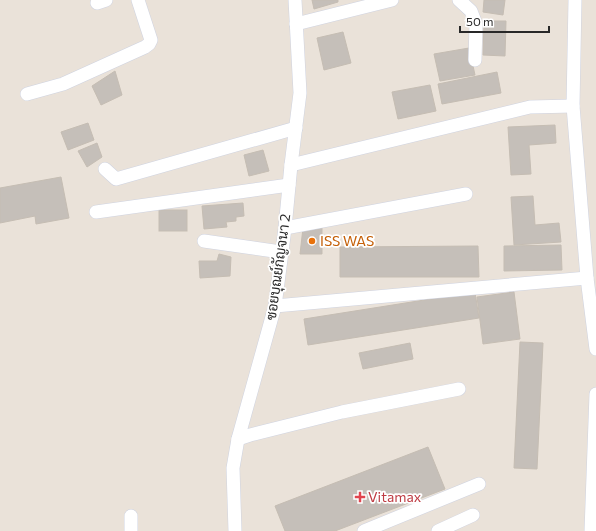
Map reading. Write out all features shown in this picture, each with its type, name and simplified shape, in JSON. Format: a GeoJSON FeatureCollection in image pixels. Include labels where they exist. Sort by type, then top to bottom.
{"type":"FeatureCollection","features":[{"type":"Feature","properties":{"kind":"street"},"geometry":{"type":"LineString","coordinates":[[27,94],[63,84],[149,44],[151,40],[138,0]]}},
{"type":"Feature","properties":{"kind":"street","name":"ซอยบุณย์กัญจนา 2"},"geometry":{"type":"LineString","coordinates":[[235,531],[233,468],[238,439],[275,306],[285,228],[300,93],[295,0]]}},
{"type":"Feature","properties":{"kind":"street"},"geometry":{"type":"LineString","coordinates":[[296,24],[392,0]]}},
{"type":"Feature","properties":{"kind":"street"},"geometry":{"type":"LineString","coordinates":[[460,0],[472,11],[476,24],[475,60]]}},
{"type":"Feature","properties":{"kind":"street"},"geometry":{"type":"LineString","coordinates":[[575,0],[573,106],[587,278],[596,349]]}},
{"type":"Feature","properties":{"kind":"street"},"geometry":{"type":"LineString","coordinates":[[291,165],[530,107],[573,106]]}},
{"type":"Feature","properties":{"kind":"street"},"geometry":{"type":"LineString","coordinates":[[105,169],[116,179],[296,128]]}},
{"type":"Feature","properties":{"kind":"street"},"geometry":{"type":"LineString","coordinates":[[96,212],[289,185]]}},
{"type":"Feature","properties":{"kind":"street"},"geometry":{"type":"LineString","coordinates":[[285,228],[466,194]]}},
{"type":"Feature","properties":{"kind":"street"},"geometry":{"type":"LineString","coordinates":[[204,241],[281,252]]}},
{"type":"Feature","properties":{"kind":"street"},"geometry":{"type":"LineString","coordinates":[[275,306],[587,278]]}},
{"type":"Feature","properties":{"kind":"street"},"geometry":{"type":"LineString","coordinates":[[238,439],[250,434],[342,412],[459,389]]}},
{"type":"Feature","properties":{"kind":"street"},"geometry":{"type":"LineString","coordinates":[[591,531],[596,394]]}},
{"type":"Feature","properties":{"kind":"street"},"geometry":{"type":"LineString","coordinates":[[364,531],[479,484]]}},
{"type":"Feature","properties":{"kind":"street"},"geometry":{"type":"LineString","coordinates":[[438,531],[473,515]]}},
{"type":"Feature","properties":{"kind":"street"},"geometry":{"type":"LineString","coordinates":[[131,516],[131,531]]}},
{"type":"Feature","properties":{"kind":"building"},"geometry":{"type":"Polygon","coordinates":[[[312,0],[338,0],[338,2],[314,9],[312,0]]]}},
{"type":"Feature","properties":{"kind":"building"},"geometry":{"type":"Polygon","coordinates":[[[484,0],[505,0],[503,15],[483,12],[484,0]]]}},
{"type":"Feature","properties":{"kind":"building"},"geometry":{"type":"Polygon","coordinates":[[[484,21],[506,21],[505,56],[483,55],[484,21]]]}},
{"type":"Feature","properties":{"kind":"building"},"geometry":{"type":"Polygon","coordinates":[[[343,32],[351,63],[324,70],[317,38],[343,32]]]}},
{"type":"Feature","properties":{"kind":"building"},"geometry":{"type":"Polygon","coordinates":[[[469,48],[475,75],[440,81],[434,54],[469,48]]]}},
{"type":"Feature","properties":{"kind":"building"},"geometry":{"type":"Polygon","coordinates":[[[115,71],[122,95],[101,105],[92,86],[115,71]]]}},
{"type":"Feature","properties":{"kind":"building"},"geometry":{"type":"Polygon","coordinates":[[[497,72],[501,93],[442,104],[438,84],[497,72]]]}},
{"type":"Feature","properties":{"kind":"building"},"geometry":{"type":"Polygon","coordinates":[[[430,85],[436,111],[398,119],[392,92],[430,85]]]}},
{"type":"Feature","properties":{"kind":"building"},"geometry":{"type":"Polygon","coordinates":[[[88,123],[94,140],[68,150],[61,132],[88,123]]]}},
{"type":"Feature","properties":{"kind":"building"},"geometry":{"type":"Polygon","coordinates":[[[555,125],[556,143],[529,145],[531,174],[511,175],[508,127],[555,125]]]}},
{"type":"Feature","properties":{"kind":"building"},"geometry":{"type":"Polygon","coordinates":[[[97,143],[102,157],[87,167],[78,151],[97,143]]]}},
{"type":"Feature","properties":{"kind":"building"},"geometry":{"type":"Polygon","coordinates":[[[263,150],[269,171],[249,176],[244,155],[263,150]]]}},
{"type":"Feature","properties":{"kind":"building"},"geometry":{"type":"Polygon","coordinates":[[[61,177],[69,218],[36,224],[35,216],[0,223],[0,188],[61,177]]]}},
{"type":"Feature","properties":{"kind":"building"},"geometry":{"type":"Polygon","coordinates":[[[533,196],[535,225],[559,223],[561,242],[514,245],[511,197],[533,196]]]}},
{"type":"Feature","properties":{"kind":"building"},"geometry":{"type":"Polygon","coordinates":[[[243,203],[244,216],[236,217],[236,221],[226,222],[227,227],[204,229],[202,206],[243,203]]]}},
{"type":"Feature","properties":{"kind":"building"},"geometry":{"type":"Polygon","coordinates":[[[159,210],[187,210],[187,231],[159,231],[159,210]]]}},
{"type":"Feature","properties":{"kind":"building","name":"ISS WAS"},"geometry":{"type":"Polygon","coordinates":[[[303,228],[322,228],[322,254],[300,254],[303,228]]]}},
{"type":"Feature","properties":{"kind":"building"},"geometry":{"type":"Polygon","coordinates":[[[561,245],[562,270],[504,271],[504,246],[561,245]]]}},
{"type":"Feature","properties":{"kind":"building"},"geometry":{"type":"Polygon","coordinates":[[[478,246],[479,277],[340,277],[340,247],[478,246]]]}},
{"type":"Feature","properties":{"kind":"building"},"geometry":{"type":"Polygon","coordinates":[[[219,254],[231,257],[230,276],[200,278],[199,261],[217,261],[219,254]]]}},
{"type":"Feature","properties":{"kind":"building"},"geometry":{"type":"Polygon","coordinates":[[[475,292],[479,318],[308,345],[304,319],[475,292]]]}},
{"type":"Feature","properties":{"kind":"building"},"geometry":{"type":"Polygon","coordinates":[[[514,292],[520,339],[483,344],[477,297],[514,292]]]}},
{"type":"Feature","properties":{"kind":"building"},"geometry":{"type":"Polygon","coordinates":[[[520,342],[543,343],[537,469],[514,468],[520,342]]]}},
{"type":"Feature","properties":{"kind":"building"},"geometry":{"type":"Polygon","coordinates":[[[410,343],[413,359],[363,369],[359,353],[410,343]]]}},
{"type":"Feature","properties":{"kind":"building","name":"Vitamax"},"geometry":{"type":"Polygon","coordinates":[[[428,447],[445,489],[335,531],[285,531],[275,506],[428,447]]]}},
{"type":"Feature","properties":{"kind":"place","name":"ISS WAS"},"geometry":{"type":"Point","coordinates":[312,241]}},
{"type":"Feature","properties":{"kind":"place","name":"Vitamax"},"geometry":{"type":"Point","coordinates":[360,497]}}]}
